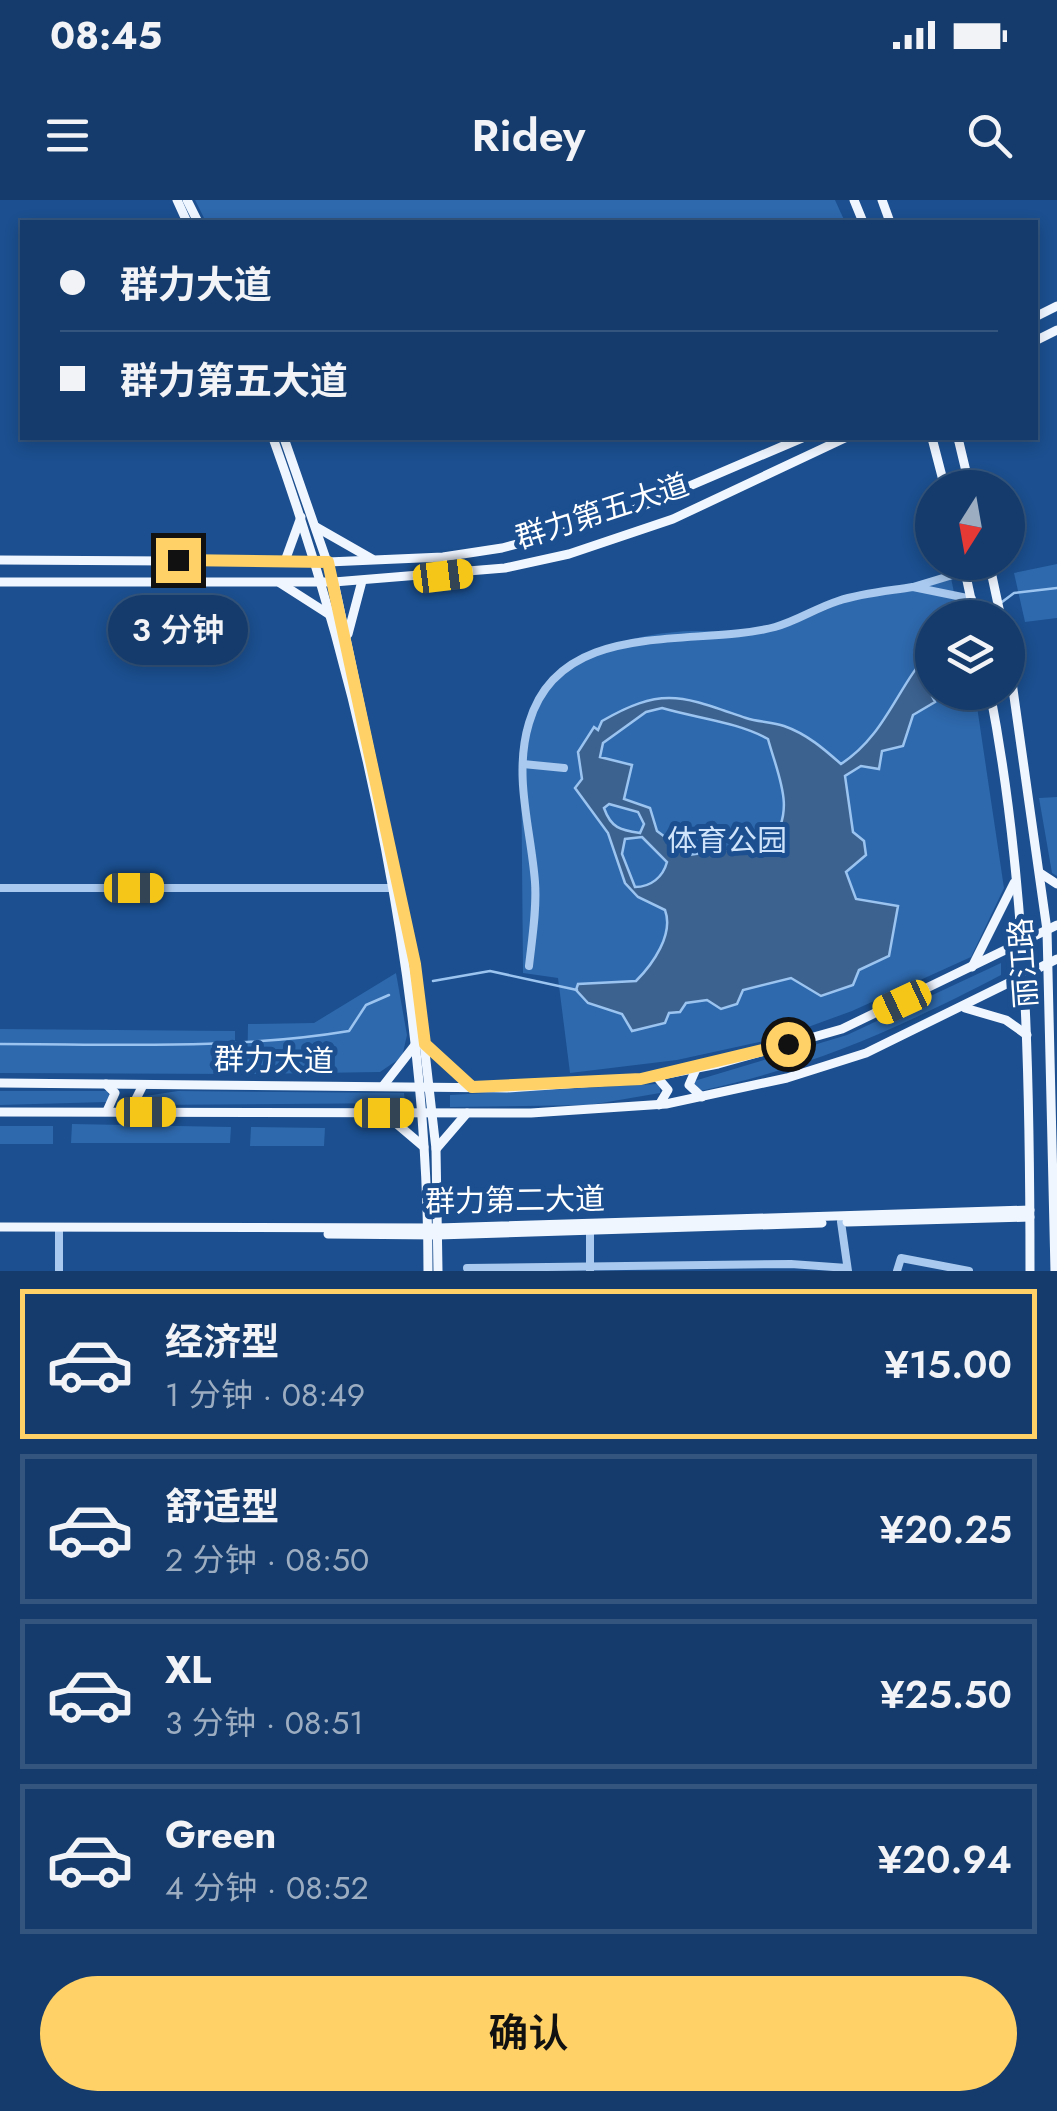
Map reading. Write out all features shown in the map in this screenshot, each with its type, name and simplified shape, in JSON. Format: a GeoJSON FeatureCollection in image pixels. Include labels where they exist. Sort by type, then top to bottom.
{"type":"FeatureCollection","features":[{"type":"Feature","properties":{"kind":"main road"},"geometry":{"type":"LineString","coordinates":[[274,440],[322,581],[395,888]]}},
{"type":"Feature","properties":{"kind":"main road"},"geometry":{"type":"LineString","coordinates":[[285,440],[328,562],[347,636],[411,965],[425,1087],[424,1148],[438,1271]]}},
{"type":"Feature","properties":{"kind":"main road","name":"群力第五大道"},"geometry":{"type":"LineString","coordinates":[[0,560],[328,562],[443,557],[570,532],[652,505],[798,440]]}},
{"type":"Feature","properties":{"kind":"main road","name":"群力第五大道"},"geometry":{"type":"LineString","coordinates":[[0,582],[334,582],[505,568],[568,554],[673,519],[841,440]]}},
{"type":"Feature","properties":{"kind":"main road"},"geometry":{"type":"LineString","coordinates":[[933,440],[940,470]]}},
{"type":"Feature","properties":{"kind":"main road"},"geometry":{"type":"LineString","coordinates":[[958,440],[966,470]]}},
{"type":"Feature","properties":{"kind":"main road"},"geometry":{"type":"LineString","coordinates":[[285,561],[301,517]]}},
{"type":"Feature","properties":{"kind":"main road"},"geometry":{"type":"LineString","coordinates":[[314,526],[374,560]]}},
{"type":"Feature","properties":{"kind":"main road"},"geometry":{"type":"LineString","coordinates":[[967,580],[972,599]]}},
{"type":"Feature","properties":{"kind":"main road"},"geometry":{"type":"LineString","coordinates":[[347,636],[362,581]]}},
{"type":"Feature","properties":{"kind":"main road"},"geometry":{"type":"LineString","coordinates":[[278,582],[331,615]]}},
{"type":"Feature","properties":{"kind":"main road","name":"丽江路"},"geometry":{"type":"LineString","coordinates":[[992,710],[1025,975],[1030,1271]]}},
{"type":"Feature","properties":{"kind":"main road","name":"丽江路"},"geometry":{"type":"LineString","coordinates":[[1016,710],[1052,928],[1055,1271]]}},
{"type":"Feature","properties":{"kind":"main road"},"geometry":{"type":"LineString","coordinates":[[1040,873],[1057,884]]}},
{"type":"Feature","properties":{"kind":"main road"},"geometry":{"type":"LineString","coordinates":[[972,968],[1015,880]]}},
{"type":"Feature","properties":{"kind":"main road","name":"群力大道"},"geometry":{"type":"LineString","coordinates":[[0,1083],[472,1087],[557,1086],[656,1076],[696,1069],[842,1029],[1052,928]]}},
{"type":"Feature","properties":{"kind":"main road","name":"群力大道"},"geometry":{"type":"LineString","coordinates":[[0,1112],[586,1112],[658,1106],[830,1066],[962,1008],[1053,960]]}},
{"type":"Feature","properties":{"kind":"main road"},"geometry":{"type":"LineString","coordinates":[[962,1008],[1006,1020],[1028,1037]]}},
{"type":"Feature","properties":{"kind":"main road"},"geometry":{"type":"LineString","coordinates":[[1052,1045],[1057,1030]]}},
{"type":"Feature","properties":{"kind":"main road"},"geometry":{"type":"LineString","coordinates":[[382,1086],[420,1044]]}},
{"type":"Feature","properties":{"kind":"main road"},"geometry":{"type":"LineString","coordinates":[[420,1044],[472,1087]]}},
{"type":"Feature","properties":{"kind":"main road"},"geometry":{"type":"LineString","coordinates":[[696,1069],[690,1090],[706,1097]]}},
{"type":"Feature","properties":{"kind":"main road"},"geometry":{"type":"LineString","coordinates":[[656,1076],[667,1087],[658,1106]]}},
{"type":"Feature","properties":{"kind":"main road"},"geometry":{"type":"LineString","coordinates":[[104,1084],[115,1093],[112,1107],[105,1112]]}},
{"type":"Feature","properties":{"kind":"main road"},"geometry":{"type":"LineString","coordinates":[[145,1084],[137,1090],[134,1101],[146,1112]]}},
{"type":"Feature","properties":{"kind":"main road"},"geometry":{"type":"LineString","coordinates":[[384,1113],[424,1148]]}},
{"type":"Feature","properties":{"kind":"main road"},"geometry":{"type":"LineString","coordinates":[[427,1113],[436,1149],[428,1271]]}},
{"type":"Feature","properties":{"kind":"main road"},"geometry":{"type":"LineString","coordinates":[[436,1149],[467,1113]]}},
{"type":"Feature","properties":{"kind":"main road"},"geometry":{"type":"LineString","coordinates":[[1030,1128],[1055,1128]]}},
{"type":"Feature","properties":{"kind":"main road","name":"群力第二大道"},"geometry":{"type":"LineString","coordinates":[[0,1229],[590,1230],[1030,1214]]}},
{"type":"Feature","properties":{"kind":"main road","name":"群力第二大道"},"geometry":{"type":"LineString","coordinates":[[0,1229],[433,1232],[1030,1214]]}},
{"type":"Feature","properties":{"kind":"street"},"geometry":{"type":"LineString","coordinates":[[530,966],[535,884],[523,764],[529,720],[560,674],[586,657],[622,644],[774,627],[837,602],[931,580]]}},
{"type":"Feature","properties":{"kind":"street"},"geometry":{"type":"LineString","coordinates":[[913,587],[972,599]]}},
{"type":"Feature","properties":{"kind":"street"},"geometry":{"type":"LineString","coordinates":[[523,764],[564,768]]}},
{"type":"Feature","properties":{"kind":"street"},"geometry":{"type":"LineString","coordinates":[[0,888],[395,888]]}},
{"type":"Feature","properties":{"kind":"street"},"geometry":{"type":"LineString","coordinates":[[467,1268],[848,1269],[840,1222]]}},
{"type":"Feature","properties":{"kind":"street"},"geometry":{"type":"LineString","coordinates":[[59,1230],[59,1271]]}},
{"type":"Feature","properties":{"kind":"street"},"geometry":{"type":"LineString","coordinates":[[590,1230],[590,1269]]}},
{"type":"Feature","properties":{"kind":"street"},"geometry":{"type":"LineString","coordinates":[[898,1271],[902,1258],[969,1271]]}},
{"type":"Feature","properties":{"kind":"green space"},"geometry":{"type":"Polygon","coordinates":[[[195,200],[835,200],[844,220],[205,220],[195,200]]]}},
{"type":"Feature","properties":{"kind":"green space"},"geometry":{"type":"Polygon","coordinates":[[[1057,564],[1057,618],[1025,622],[1025,600],[1020,600],[1016,580],[1025,580],[1025,571],[1057,564]]]}},
{"type":"Feature","properties":{"kind":"green space","name":"体育公园"},"geometry":{"type":"Polygon","coordinates":[[[925,580],[951,580],[956,600],[915,600],[915,710],[978,710],[1004,888],[971,957],[852,1011],[778,1038],[677,1060],[570,1073],[558,978],[523,973],[521,752],[528,722],[541,697],[580,660],[632,639],[691,631],[763,632],[846,602],[925,580]]]}},
{"type":"Feature","properties":{"kind":"green space"},"geometry":{"type":"Polygon","coordinates":[[[1057,797],[1057,876],[1052,873],[1039,798],[1057,797]]]}},
{"type":"Feature","properties":{"kind":"green space"},"geometry":{"type":"Polygon","coordinates":[[[1001,963],[1001,975],[855,1044],[742,1081],[700,1091],[694,1087],[694,1081],[847,1035],[1001,963]]]}},
{"type":"Feature","properties":{"kind":"green space"},"geometry":{"type":"Polygon","coordinates":[[[396,973],[407,1035],[402,1057],[380,1072],[247,1074],[248,1024],[314,1023],[396,973]]]}},
{"type":"Feature","properties":{"kind":"green space"},"geometry":{"type":"Polygon","coordinates":[[[0,1029],[235,1031],[235,1074],[0,1073],[0,1029]]]}},
{"type":"Feature","properties":{"kind":"green space"},"geometry":{"type":"Polygon","coordinates":[[[660,1085],[660,1093],[590,1105],[450,1107],[450,1095],[660,1085]]]}},
{"type":"Feature","properties":{"kind":"green space"},"geometry":{"type":"Polygon","coordinates":[[[0,1091],[107,1091],[110,1097],[107,1102],[0,1105],[0,1091]]]}},
{"type":"Feature","properties":{"kind":"green space"},"geometry":{"type":"Polygon","coordinates":[[[178,1091],[404,1093],[405,1103],[142,1105],[139,1097],[178,1091]]]}},
{"type":"Feature","properties":{"kind":"green space"},"geometry":{"type":"Polygon","coordinates":[[[72,1124],[231,1127],[230,1143],[71,1143],[72,1124]]]}},
{"type":"Feature","properties":{"kind":"green space"},"geometry":{"type":"Polygon","coordinates":[[[0,1126],[53,1126],[53,1144],[0,1144],[0,1126]]]}},
{"type":"Feature","properties":{"kind":"green space"},"geometry":{"type":"Polygon","coordinates":[[[251,1127],[325,1128],[324,1146],[250,1146],[251,1127]]]}},
{"type":"Feature","properties":{"kind":"shaded area"},"geometry":{"type":"Polygon","coordinates":[[[915,671],[915,710],[921,710],[913,715],[903,746],[882,751],[879,769],[861,766],[845,776],[853,832],[864,841],[866,855],[846,872],[856,899],[898,906],[889,956],[859,970],[853,985],[821,996],[791,978],[743,990],[737,1004],[721,1009],[707,1000],[686,1003],[680,1012],[669,1013],[665,1023],[632,1031],[622,1014],[588,1003],[576,990],[578,984],[636,981],[660,948],[667,929],[665,910],[638,897],[625,883],[608,833],[575,788],[582,779],[578,752],[594,727],[598,730],[602,721],[642,702],[690,700],[792,729],[841,764],[880,725],[915,671]],[[662,708],[646,712],[603,743],[600,757],[632,765],[624,799],[650,808],[657,831],[689,855],[770,843],[778,831],[783,793],[768,739],[730,724],[662,708]],[[609,804],[604,808],[617,827],[640,833],[644,824],[638,812],[609,804]],[[642,837],[625,839],[622,854],[635,887],[656,880],[667,862],[642,837]]]}},
{"type":"Feature","properties":{"kind":"waterway"},"geometry":{"type":"LineString","coordinates":[[1005,600],[1014,593],[1057,588]]}},
{"type":"Feature","properties":{"kind":"waterway"},"geometry":{"type":"LineString","coordinates":[[433,981],[490,971],[577,990]]}},
{"type":"Feature","properties":{"kind":"waterway"},"geometry":{"type":"LineString","coordinates":[[0,1044],[175,1045],[306,1037],[349,1031],[366,1005],[389,995]]}},
{"type":"Feature","properties":{"kind":"route"},"geometry":{"type":"LineString","coordinates":[[178,560],[328,562],[415,964],[425,1044],[472,1087],[557,1086],[641,1079],[718,1064],[788,1044]]}}]}
